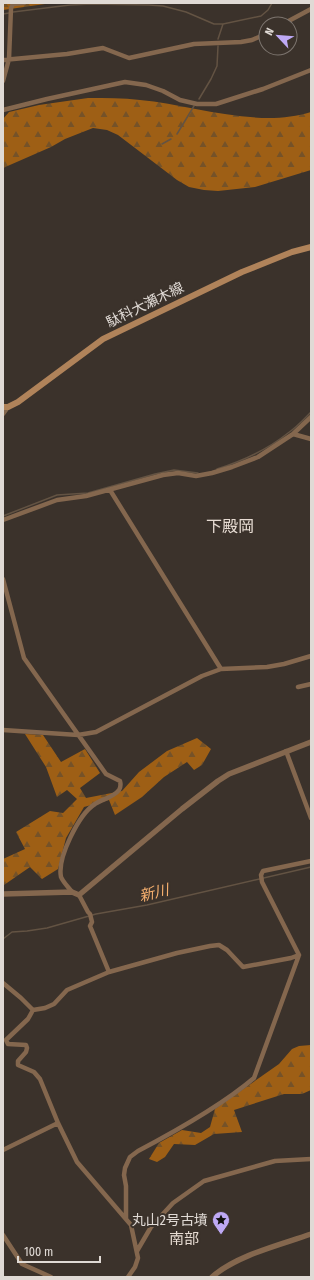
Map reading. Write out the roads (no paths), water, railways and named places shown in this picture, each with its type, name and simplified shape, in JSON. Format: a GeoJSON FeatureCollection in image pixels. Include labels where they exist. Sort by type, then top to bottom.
{"type":"FeatureCollection","features":[{"type":"Feature","properties":{"kind":"main road","name":"駄科大瀬木線"},"geometry":{"type":"LineString","coordinates":[[6,407],[18,402],[36,390],[54,375],[109,336],[242,272],[292,252],[311,247]]}},
{"type":"Feature","properties":{"kind":"street"},"geometry":{"type":"LineString","coordinates":[[3,81],[9,59],[11,9],[13,4],[24,3]]}},
{"type":"Feature","properties":{"kind":"street"},"geometry":{"type":"LineString","coordinates":[[298,16],[311,9]]}},
{"type":"Feature","properties":{"kind":"street"},"geometry":{"type":"LineString","coordinates":[[3,60],[67,54],[103,48],[130,58],[194,44],[241,42],[258,37]]}},
{"type":"Feature","properties":{"kind":"street"},"geometry":{"type":"LineString","coordinates":[[3,110],[125,82],[146,85],[164,91],[180,100],[197,104],[216,104],[263,89],[311,70]]}},
{"type":"Feature","properties":{"kind":"street"},"geometry":{"type":"LineString","coordinates":[[3,414],[6,407]]}},
{"type":"Feature","properties":{"kind":"street"},"geometry":{"type":"LineString","coordinates":[[3,520],[57,500],[86,496],[163,475],[178,473],[196,476],[212,473],[258,457],[293,434],[311,417]]}},
{"type":"Feature","properties":{"kind":"street"},"geometry":{"type":"LineString","coordinates":[[293,434],[311,440]]}},
{"type":"Feature","properties":{"kind":"street"},"geometry":{"type":"LineString","coordinates":[[110,490],[221,669]]}},
{"type":"Feature","properties":{"kind":"street"},"geometry":{"type":"LineString","coordinates":[[3,579],[24,658],[106,774],[120,781],[121,785],[119,790],[95,804],[83,816],[67,844],[62,863],[61,876],[72,892]]}},
{"type":"Feature","properties":{"kind":"street"},"geometry":{"type":"LineString","coordinates":[[3,730],[78,735],[96,732],[202,676],[221,669],[267,667],[284,664],[311,656]]}},
{"type":"Feature","properties":{"kind":"street"},"geometry":{"type":"LineString","coordinates":[[298,686],[311,684]]}},
{"type":"Feature","properties":{"kind":"street"},"geometry":{"type":"LineString","coordinates":[[79,895],[218,781],[229,774],[311,742]]}},
{"type":"Feature","properties":{"kind":"street"},"geometry":{"type":"LineString","coordinates":[[286,751],[311,818]]}},
{"type":"Feature","properties":{"kind":"street"},"geometry":{"type":"LineString","coordinates":[[126,1218],[126,1186],[124,1175],[125,1168],[130,1157],[196,1118],[243,1088],[254,1078],[299,955],[262,882],[261,875],[263,871],[311,861]]}},
{"type":"Feature","properties":{"kind":"street"},"geometry":{"type":"LineString","coordinates":[[3,894],[72,892],[79,895],[92,919],[90,926],[109,972]]}},
{"type":"Feature","properties":{"kind":"street"},"geometry":{"type":"LineString","coordinates":[[33,1010],[45,1008],[54,1004],[67,990],[109,972],[177,953],[210,946],[219,945],[228,950],[243,967],[291,958],[299,955]]}},
{"type":"Feature","properties":{"kind":"street"},"geometry":{"type":"LineString","coordinates":[[3,983],[33,1010]]}},
{"type":"Feature","properties":{"kind":"street"},"geometry":{"type":"LineString","coordinates":[[33,1010],[28,1019],[6,1040],[8,1044],[26,1045],[26,1052],[18,1061],[18,1065],[34,1072],[40,1079],[58,1123],[77,1162],[131,1225],[138,1258],[135,1267],[128,1277]]}},
{"type":"Feature","properties":{"kind":"street"},"geometry":{"type":"LineString","coordinates":[[3,1150],[58,1123]]}},
{"type":"Feature","properties":{"kind":"street"},"geometry":{"type":"LineString","coordinates":[[137,1251],[151,1227],[173,1203],[204,1181],[275,1161],[311,1159]]}},
{"type":"Feature","properties":{"kind":"street"},"geometry":{"type":"LineString","coordinates":[[212,1277],[226,1266],[240,1259],[311,1234]]}},
{"type":"Feature","properties":{"kind":"street"},"geometry":{"type":"LineString","coordinates":[[3,1235],[22,1264],[51,1277]]}},
{"type":"Feature","properties":{"kind":"waterway"},"geometry":{"type":"LineString","coordinates":[[13,12],[70,5],[149,5],[163,6],[186,12],[214,24],[223,24],[261,16],[268,10],[272,3]]}},
{"type":"Feature","properties":{"kind":"waterway"},"geometry":{"type":"LineString","coordinates":[[3,14],[9,13]]}},
{"type":"Feature","properties":{"kind":"waterway"},"geometry":{"type":"LineString","coordinates":[[218,39],[223,24]]}},
{"type":"Feature","properties":{"kind":"waterway"},"geometry":{"type":"LineString","coordinates":[[199,99],[217,66],[218,46]]}},
{"type":"Feature","properties":{"kind":"waterway"},"geometry":{"type":"LineString","coordinates":[[177,134],[194,106]]}},
{"type":"Feature","properties":{"kind":"waterway"},"geometry":{"type":"LineString","coordinates":[[162,144],[171,139]]}},
{"type":"Feature","properties":{"kind":"waterway"},"geometry":{"type":"LineString","coordinates":[[217,469],[245,459],[272,445],[294,428],[311,412]]}},
{"type":"Feature","properties":{"kind":"waterway"},"geometry":{"type":"LineString","coordinates":[[3,516],[57,495],[88,493],[174,470],[198,473]]}},
{"type":"Feature","properties":{"kind":"waterway","name":"新川"},"geometry":{"type":"LineString","coordinates":[[3,939],[12,932],[47,928],[96,914],[147,905],[311,867]]}},
{"type":"Feature","properties":{"kind":"place","name":"丸山2号古墳"},"geometry":{"type":"Point","coordinates":[221,1235]}},
{"type":"Feature","properties":{"kind":"district","name":"下殿岡"},"geometry":{"type":"Point","coordinates":[230,526]}},
{"type":"Feature","properties":{"kind":"district","name":"南部"},"geometry":{"type":"Point","coordinates":[184,1239]}}]}
